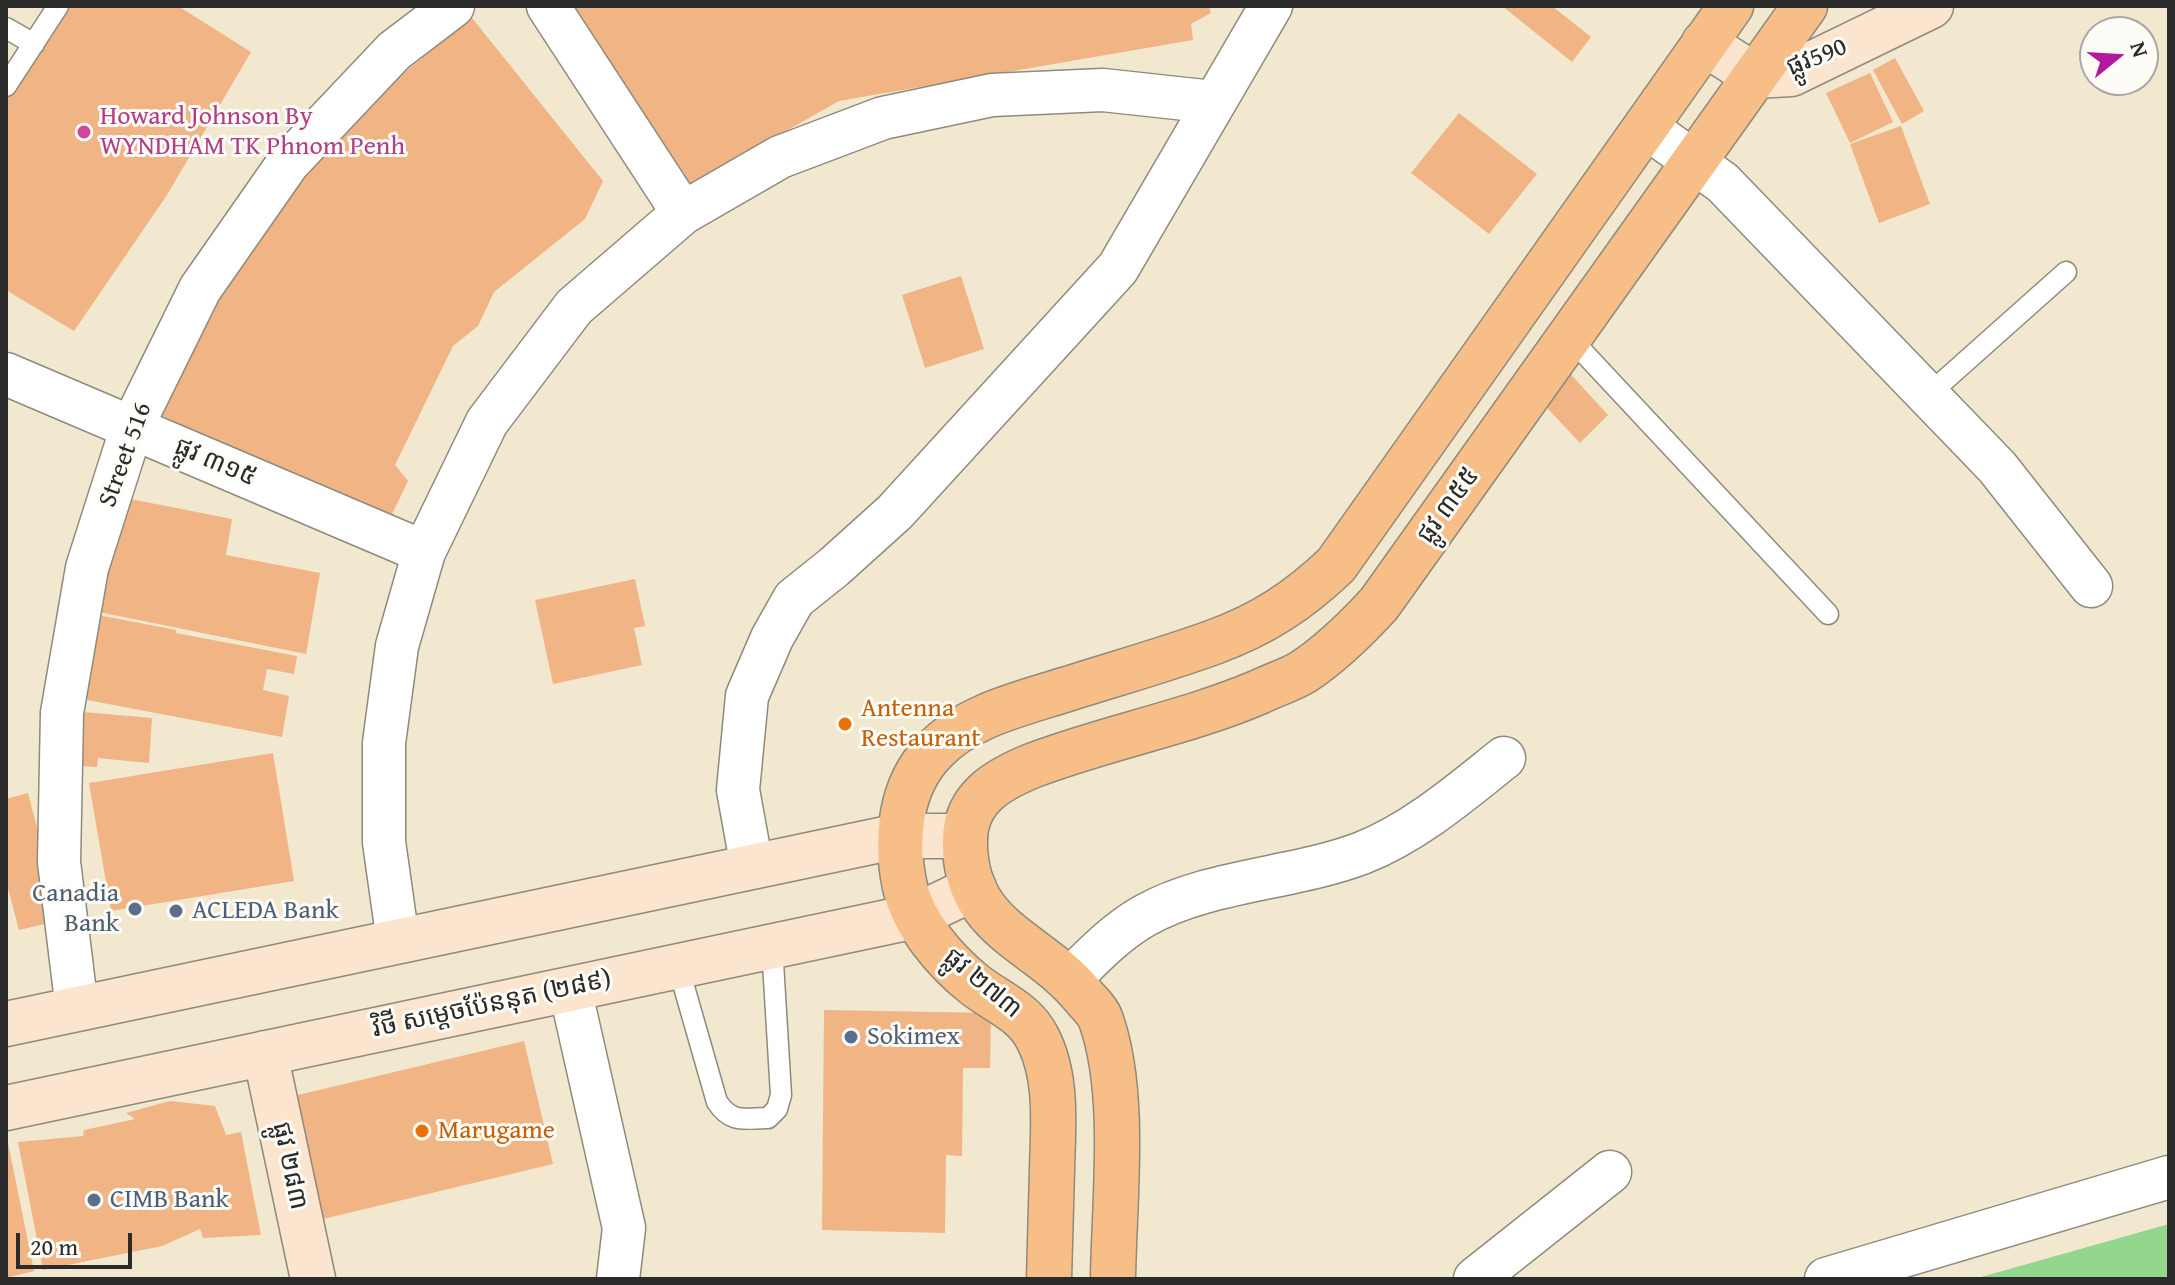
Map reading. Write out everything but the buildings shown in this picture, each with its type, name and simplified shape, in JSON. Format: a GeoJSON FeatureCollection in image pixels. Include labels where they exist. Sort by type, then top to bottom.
{"type":"FeatureCollection","features":[{"type":"Feature","properties":{"kind":"main road"},"geometry":{"type":"LineString","coordinates":[[899,836],[903,808],[917,773],[934,750],[972,723],[1018,704],[1215,641],[1274,616],[1328,572],[1731,6]]}},
{"type":"Feature","properties":{"kind":"main road","name":"ផ្លូវ ៣៥៥"},"geometry":{"type":"LineString","coordinates":[[965,836],[969,815],[977,800],[1004,778],[1036,764],[1234,702],[1302,673],[1350,636],[1379,604],[1805,6]]}},
{"type":"Feature","properties":{"kind":"main road","name":"ផ្លូវ590"},"geometry":{"type":"LineString","coordinates":[[1704,43],[1755,76],[1791,74],[1931,6]]}},
{"type":"Feature","properties":{"kind":"main road"},"geometry":{"type":"LineString","coordinates":[[6,1024],[899,836],[965,836],[967,864],[982,904],[1003,930],[1070,979],[1100,1016],[1110,1056],[1116,1118],[1113,1279]]}},
{"type":"Feature","properties":{"kind":"main road","name":"ផ្លូវ ២៧៣"},"geometry":{"type":"LineString","coordinates":[[899,836],[906,890],[916,916],[942,952],[974,984],[1024,1018],[1038,1037],[1050,1070],[1053,1123],[1049,1279]]}},
{"type":"Feature","properties":{"kind":"main road","name":"វិថី សម្តេចប៉ែននុត (២៨៩)"},"geometry":{"type":"LineString","coordinates":[[6,1108],[916,916],[974,888]]}},
{"type":"Feature","properties":{"kind":"main road","name":"ផ្លូវ ២៨៣"},"geometry":{"type":"LineString","coordinates":[[265,1053],[313,1279]]}},
{"type":"Feature","properties":{"kind":"street","name":"Street 516"},"geometry":{"type":"LineString","coordinates":[[77,1009],[59,862],[62,713],[87,568],[132,427],[200,289],[288,163],[394,51],[453,6]]}},
{"type":"Feature","properties":{"kind":"street"},"geometry":{"type":"LineString","coordinates":[[548,6],[683,213]]}},
{"type":"Feature","properties":{"kind":"street"},"geometry":{"type":"LineString","coordinates":[[752,867],[738,790],[747,696],[772,638],[794,599],[895,512],[1118,268],[1271,6]]}},
{"type":"Feature","properties":{"kind":"street"},"geometry":{"type":"LineString","coordinates":[[398,941],[384,842],[384,743],[397,646],[424,552],[487,422],[574,307],[683,213],[780,157],[883,118],[992,95],[1103,90],[1213,102]]}},
{"type":"Feature","properties":{"kind":"street"},"geometry":{"type":"LineString","coordinates":[[1646,127],[1723,183],[1997,467],[2091,586]]}},
{"type":"Feature","properties":{"kind":"street","name":"ផ្លូវ ៣១៥"},"geometry":{"type":"LineString","coordinates":[[6,374],[424,552]]}},
{"type":"Feature","properties":{"kind":"street"},"geometry":{"type":"LineString","coordinates":[[1070,979],[1119,932],[1146,915],[1187,898],[1321,866],[1361,853],[1437,811],[1504,758]]}},
{"type":"Feature","properties":{"kind":"street"},"geometry":{"type":"LineString","coordinates":[[570,989],[624,1228],[618,1279]]}},
{"type":"Feature","properties":{"kind":"street"},"geometry":{"type":"LineString","coordinates":[[1475,1279],[1610,1172]]}},
{"type":"Feature","properties":{"kind":"street"},"geometry":{"type":"LineString","coordinates":[[1826,1279],[2169,1177]]}},
{"type":"Feature","properties":{"kind":"lane"},"geometry":{"type":"LineString","coordinates":[[6,86],[58,6]]}},
{"type":"Feature","properties":{"kind":"lane"},"geometry":{"type":"LineString","coordinates":[[6,28],[34,44]]}},
{"type":"Feature","properties":{"kind":"lane"},"geometry":{"type":"LineString","coordinates":[[1928,395],[2066,272]]}},
{"type":"Feature","properties":{"kind":"lane"},"geometry":{"type":"LineString","coordinates":[[1570,338],[1828,614]]}},
{"type":"Feature","properties":{"kind":"lane"},"geometry":{"type":"LineString","coordinates":[[678,966],[717,1102],[725,1114],[735,1118],[768,1118],[777,1109],[781,1095],[772,946]]}},
{"type":"Feature","properties":{"kind":"green space"},"geometry":{"type":"Polygon","coordinates":[[[2169,1224],[2169,1279],[1974,1279],[2169,1224]]]}},
{"type":"Feature","properties":{"kind":"place","name":"Howard Johnson By WYNDHAM TK Phnom Penh"},"geometry":{"type":"Point","coordinates":[84,132]}},
{"type":"Feature","properties":{"kind":"place","name":"Antenna Restaurant"},"geometry":{"type":"Point","coordinates":[845,724]}},
{"type":"Feature","properties":{"kind":"place","name":"Canadia Bank"},"geometry":{"type":"Point","coordinates":[135,909]}},
{"type":"Feature","properties":{"kind":"place","name":"ACLEDA Bank"},"geometry":{"type":"Point","coordinates":[176,911]}},
{"type":"Feature","properties":{"kind":"place","name":"Sokimex"},"geometry":{"type":"Point","coordinates":[851,1037]}},
{"type":"Feature","properties":{"kind":"place","name":"Marugame"},"geometry":{"type":"Point","coordinates":[422,1131]}},
{"type":"Feature","properties":{"kind":"place","name":"CIMB Bank"},"geometry":{"type":"Point","coordinates":[94,1200]}}]}
